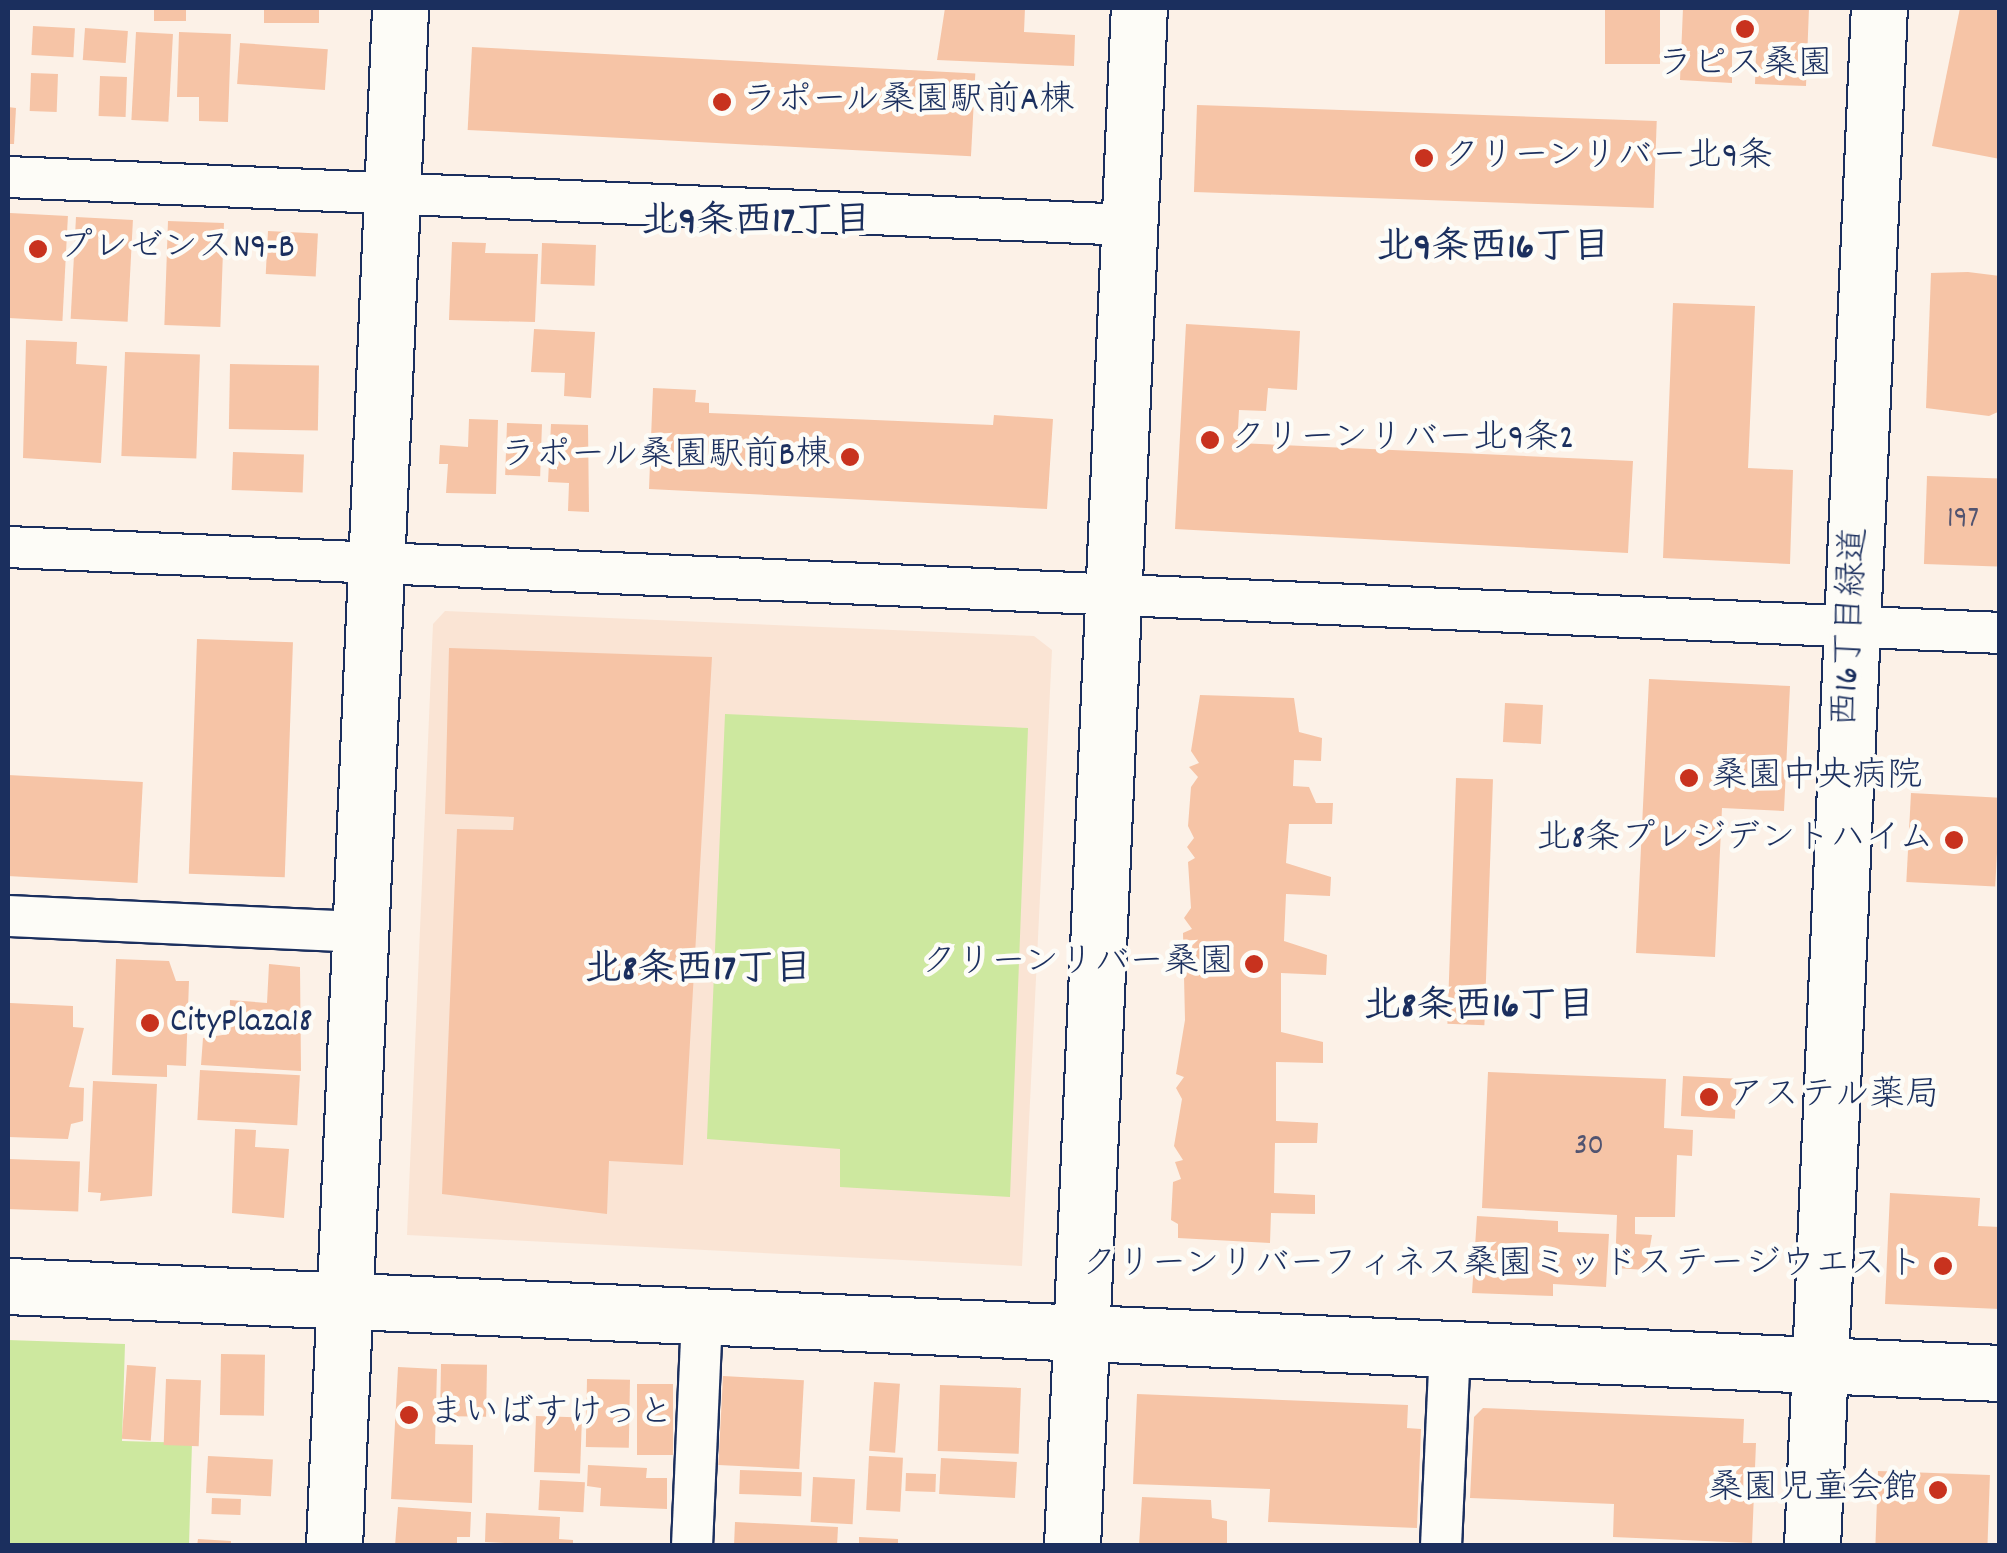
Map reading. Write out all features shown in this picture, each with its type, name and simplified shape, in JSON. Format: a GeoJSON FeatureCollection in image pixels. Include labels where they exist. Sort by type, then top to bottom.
{"type":"FeatureCollection","features":[{"type":"Feature","properties":{"kind":"street"},"geometry":{"type":"LineString","coordinates":[[334,1546],[400,8]]}},
{"type":"Feature","properties":{"kind":"street"},"geometry":{"type":"LineString","coordinates":[[1072,1546],[1139,8]]}},
{"type":"Feature","properties":{"kind":"street","name":"西16丁目緑道"},"geometry":{"type":"LineString","coordinates":[[1812,1546],[1879,8]]}},
{"type":"Feature","properties":{"kind":"street"},"geometry":{"type":"LineString","coordinates":[[8,178],[1130,226]]}},
{"type":"Feature","properties":{"kind":"street"},"geometry":{"type":"LineString","coordinates":[[8,547],[2000,633]]}},
{"type":"Feature","properties":{"kind":"street"},"geometry":{"type":"LineString","coordinates":[[8,916],[360,932]]}},
{"type":"Feature","properties":{"kind":"street"},"geometry":{"type":"LineString","coordinates":[[8,1286],[2000,1373]]}},
{"type":"Feature","properties":{"kind":"street"},"geometry":{"type":"LineString","coordinates":[[692,1546],[702,1316]]}},
{"type":"Feature","properties":{"kind":"street"},"geometry":{"type":"LineString","coordinates":[[1441,1546],[1450,1348]]}},
{"type":"Feature","properties":{"kind":"shaded area"},"geometry":{"type":"Polygon","coordinates":[[[445,611],[1034,636],[1052,650],[1022,1266],[407,1235],[433,624],[445,611]]]}},
{"type":"Feature","properties":{"kind":"green space"},"geometry":{"type":"Polygon","coordinates":[[[725,714],[1028,728],[1010,1197],[840,1187],[840,1149],[707,1139],[725,714]]]}},
{"type":"Feature","properties":{"kind":"green space"},"geometry":{"type":"Polygon","coordinates":[[[8,1340],[125,1344],[122,1441],[192,1443],[189,1545],[8,1546],[8,1340]]]}},
{"type":"Feature","properties":{"kind":"building"},"geometry":{"type":"Polygon","coordinates":[[[154,8],[186,8],[186,21],[154,21],[154,8]]]}},
{"type":"Feature","properties":{"kind":"building"},"geometry":{"type":"Polygon","coordinates":[[[264,8],[319,8],[319,23],[264,23],[264,8]]]}},
{"type":"Feature","properties":{"kind":"building"},"geometry":{"type":"Polygon","coordinates":[[[945,8],[1025,8],[1024,32],[1075,35],[1074,66],[937,60],[945,8]]]}},
{"type":"Feature","properties":{"kind":"building"},"geometry":{"type":"Polygon","coordinates":[[[1605,8],[1660,8],[1660,64],[1605,64],[1605,8]]]}},
{"type":"Feature","properties":{"kind":"building","name":"ラピス桑園"},"geometry":{"type":"Polygon","coordinates":[[[1683,8],[1809,8],[1806,86],[1755,84],[1756,54],[1732,50],[1732,83],[1680,80],[1683,8]]]}},
{"type":"Feature","properties":{"kind":"building"},"geometry":{"type":"Polygon","coordinates":[[[1960,8],[2000,8],[2000,159],[1932,146],[1960,8]]]}},
{"type":"Feature","properties":{"kind":"building"},"geometry":{"type":"Polygon","coordinates":[[[33,26],[75,28],[73,57],[31,55],[33,26]]]}},
{"type":"Feature","properties":{"kind":"building"},"geometry":{"type":"Polygon","coordinates":[[[85,28],[128,31],[126,63],[83,60],[85,28]]]}},
{"type":"Feature","properties":{"kind":"building"},"geometry":{"type":"Polygon","coordinates":[[[136,32],[173,34],[168,122],[131,120],[136,32]]]}},
{"type":"Feature","properties":{"kind":"building"},"geometry":{"type":"Polygon","coordinates":[[[179,32],[231,34],[228,122],[199,121],[199,97],[177,97],[179,32]]]}},
{"type":"Feature","properties":{"kind":"building"},"geometry":{"type":"Polygon","coordinates":[[[240,43],[328,49],[325,90],[237,84],[240,43]]]}},
{"type":"Feature","properties":{"kind":"building","name":"ラポール桑園駅前A棟"},"geometry":{"type":"Polygon","coordinates":[[[472,47],[975,73],[971,156],[468,130],[472,47]]]}},
{"type":"Feature","properties":{"kind":"building"},"geometry":{"type":"Polygon","coordinates":[[[31,73],[58,74],[57,112],[30,111],[31,73]]]}},
{"type":"Feature","properties":{"kind":"building"},"geometry":{"type":"Polygon","coordinates":[[[100,76],[127,77],[126,117],[99,116],[100,76]]]}},
{"type":"Feature","properties":{"kind":"building","name":"クリーンリバー北9条"},"geometry":{"type":"Polygon","coordinates":[[[1197,105],[1657,121],[1654,208],[1194,192],[1197,105]]]}},
{"type":"Feature","properties":{"kind":"building"},"geometry":{"type":"Polygon","coordinates":[[[8,107],[16,108],[14,144],[8,144],[8,107]]]}},
{"type":"Feature","properties":{"kind":"building","name":"プレゼンスN9-B"},"geometry":{"type":"Polygon","coordinates":[[[10,213],[68,216],[62,321],[8,318],[10,213]]]}},
{"type":"Feature","properties":{"kind":"building"},"geometry":{"type":"Polygon","coordinates":[[[76,217],[133,220],[128,322],[71,319],[76,217]]]}},
{"type":"Feature","properties":{"kind":"building"},"geometry":{"type":"Polygon","coordinates":[[[168,221],[224,223],[220,327],[164,325],[168,221]]]}},
{"type":"Feature","properties":{"kind":"building"},"geometry":{"type":"Polygon","coordinates":[[[268,231],[318,234],[316,277],[266,274],[268,231]]]}},
{"type":"Feature","properties":{"kind":"building"},"geometry":{"type":"Polygon","coordinates":[[[452,242],[486,243],[485,253],[538,254],[535,322],[449,320],[452,242]]]}},
{"type":"Feature","properties":{"kind":"building"},"geometry":{"type":"Polygon","coordinates":[[[542,243],[596,245],[595,286],[541,284],[542,243]]]}},
{"type":"Feature","properties":{"kind":"building"},"geometry":{"type":"Polygon","coordinates":[[[1931,273],[2000,276],[2000,411],[1989,416],[1926,408],[1931,273]]]}},
{"type":"Feature","properties":{"kind":"building"},"geometry":{"type":"Polygon","coordinates":[[[1673,303],[1755,306],[1748,468],[1793,470],[1790,564],[1663,558],[1673,303]]]}},
{"type":"Feature","properties":{"kind":"building","name":"クリーンリバー北9条2"},"geometry":{"type":"Polygon","coordinates":[[[1186,324],[1300,331],[1297,390],[1268,388],[1266,411],[1239,410],[1238,428],[1245,428],[1238,443],[1633,461],[1628,553],[1175,529],[1186,324]]]}},
{"type":"Feature","properties":{"kind":"building"},"geometry":{"type":"Polygon","coordinates":[[[534,329],[595,332],[591,398],[564,396],[565,373],[531,372],[534,329]]]}},
{"type":"Feature","properties":{"kind":"building"},"geometry":{"type":"Polygon","coordinates":[[[26,340],[77,342],[76,364],[107,366],[101,463],[23,458],[26,340]]]}},
{"type":"Feature","properties":{"kind":"building"},"geometry":{"type":"Polygon","coordinates":[[[125,352],[200,355],[196,459],[121,456],[125,352]]]}},
{"type":"Feature","properties":{"kind":"building"},"geometry":{"type":"Polygon","coordinates":[[[230,364],[319,366],[318,431],[229,429],[230,364]]]}},
{"type":"Feature","properties":{"kind":"building","name":"ラポール桑園駅前B棟"},"geometry":{"type":"Polygon","coordinates":[[[653,388],[696,390],[695,402],[709,403],[709,413],[993,425],[994,415],[1053,419],[1047,509],[649,489],[653,388]]]}},
{"type":"Feature","properties":{"kind":"building"},"geometry":{"type":"Polygon","coordinates":[[[469,419],[498,420],[496,494],[446,493],[448,464],[439,464],[440,445],[468,447],[469,419]]]}},
{"type":"Feature","properties":{"kind":"building"},"geometry":{"type":"Polygon","coordinates":[[[507,423],[542,424],[540,476],[505,475],[507,423]]]}},
{"type":"Feature","properties":{"kind":"building"},"geometry":{"type":"Polygon","coordinates":[[[551,424],[588,425],[589,512],[568,511],[569,483],[548,482],[551,424]]]}},
{"type":"Feature","properties":{"kind":"building"},"geometry":{"type":"Polygon","coordinates":[[[233,452],[304,454],[303,492],[232,490],[233,452]]]}},
{"type":"Feature","properties":{"kind":"building"},"geometry":{"type":"Polygon","coordinates":[[[1927,476],[2000,479],[1997,566],[1924,564],[1927,476]]]}},
{"type":"Feature","properties":{"kind":"building"},"geometry":{"type":"Polygon","coordinates":[[[197,639],[293,642],[285,877],[189,874],[197,639]]]}},
{"type":"Feature","properties":{"kind":"building"},"geometry":{"type":"Polygon","coordinates":[[[449,648],[712,657],[683,1165],[609,1161],[607,1214],[442,1194],[457,829],[513,830],[514,817],[445,814],[449,648]]]}},
{"type":"Feature","properties":{"kind":"building"},"geometry":{"type":"Polygon","coordinates":[[[1649,679],[1790,686],[1784,811],[1722,808],[1715,957],[1636,953],[1649,679]]]}},
{"type":"Feature","properties":{"kind":"building","name":"クリーンリバー桑園"},"geometry":{"type":"Polygon","coordinates":[[[1200,695],[1294,698],[1299,732],[1322,738],[1321,761],[1294,760],[1293,786],[1309,787],[1316,803],[1333,803],[1332,824],[1289,824],[1286,863],[1331,877],[1330,896],[1286,894],[1284,941],[1327,955],[1326,975],[1281,973],[1281,1032],[1323,1042],[1323,1063],[1276,1062],[1276,1121],[1318,1123],[1317,1143],[1275,1143],[1274,1193],[1315,1195],[1315,1214],[1271,1213],[1270,1243],[1178,1238],[1178,1224],[1171,1220],[1173,1182],[1181,1179],[1175,1162],[1183,1160],[1174,1146],[1182,1099],[1176,1088],[1184,1077],[1176,1074],[1185,1020],[1183,933],[1192,929],[1184,918],[1191,908],[1188,862],[1195,858],[1187,847],[1194,838],[1188,826],[1191,787],[1198,777],[1189,767],[1199,763],[1191,751],[1200,695]]]}},
{"type":"Feature","properties":{"kind":"building"},"geometry":{"type":"Polygon","coordinates":[[[1505,703],[1543,705],[1541,744],[1503,742],[1505,703]]]}},
{"type":"Feature","properties":{"kind":"building"},"geometry":{"type":"Polygon","coordinates":[[[8,775],[143,782],[138,883],[8,876],[8,775]]]}},
{"type":"Feature","properties":{"kind":"building"},"geometry":{"type":"Polygon","coordinates":[[[1456,778],[1493,779],[1484,1025],[1447,1024],[1456,778]]]}},
{"type":"Feature","properties":{"kind":"building","name":"北8条プレジデントハイム"},"geometry":{"type":"Polygon","coordinates":[[[1911,793],[2000,798],[1995,887],[1906,882],[1911,793]]]}},
{"type":"Feature","properties":{"kind":"building","name":"CityPlaza18"},"geometry":{"type":"Polygon","coordinates":[[[116,959],[169,961],[176,981],[189,981],[186,1066],[167,1065],[167,1077],[112,1075],[116,959]]]}},
{"type":"Feature","properties":{"kind":"building"},"geometry":{"type":"Polygon","coordinates":[[[269,964],[300,967],[301,1071],[201,1065],[203,1038],[229,1034],[230,1000],[267,1003],[269,964]]]}},
{"type":"Feature","properties":{"kind":"building"},"geometry":{"type":"Polygon","coordinates":[[[10,1003],[73,1006],[73,1027],[84,1028],[69,1087],[84,1088],[83,1121],[71,1124],[68,1139],[8,1137],[10,1003]]]}},
{"type":"Feature","properties":{"kind":"building"},"geometry":{"type":"Polygon","coordinates":[[[200,1070],[300,1075],[297,1125],[197,1120],[200,1070]]]}},
{"type":"Feature","properties":{"kind":"building"},"geometry":{"type":"Polygon","coordinates":[[[1488,1072],[1666,1079],[1664,1128],[1693,1130],[1692,1156],[1677,1155],[1675,1217],[1635,1217],[1635,1234],[1652,1235],[1646,1270],[1615,1268],[1617,1215],[1482,1208],[1488,1072]]]}},
{"type":"Feature","properties":{"kind":"building","name":"アステル薬局"},"geometry":{"type":"Polygon","coordinates":[[[1683,1076],[1737,1079],[1735,1119],[1681,1116],[1683,1076]]]}},
{"type":"Feature","properties":{"kind":"building"},"geometry":{"type":"Polygon","coordinates":[[[93,1081],[157,1084],[152,1196],[100,1201],[101,1193],[88,1192],[93,1081]]]}},
{"type":"Feature","properties":{"kind":"building"},"geometry":{"type":"Polygon","coordinates":[[[235,1129],[256,1130],[255,1147],[289,1149],[284,1218],[232,1213],[235,1129]]]}},
{"type":"Feature","properties":{"kind":"building"},"geometry":{"type":"Polygon","coordinates":[[[8,1159],[80,1162],[78,1211],[8,1209],[8,1159]]]}},
{"type":"Feature","properties":{"kind":"building","name":"クリーンリバーフィネス桑園ミッドステージウエスト"},"geometry":{"type":"Polygon","coordinates":[[[1890,1193],[1980,1198],[1978,1226],[2000,1227],[2000,1309],[1885,1304],[1890,1193]]]}},
{"type":"Feature","properties":{"kind":"building"},"geometry":{"type":"Polygon","coordinates":[[[1477,1216],[1558,1221],[1558,1232],[1609,1234],[1606,1287],[1553,1284],[1553,1296],[1472,1293],[1477,1216]]]}},
{"type":"Feature","properties":{"kind":"building"},"geometry":{"type":"Polygon","coordinates":[[[221,1354],[265,1355],[264,1416],[220,1415],[221,1354]]]}},
{"type":"Feature","properties":{"kind":"building"},"geometry":{"type":"Polygon","coordinates":[[[441,1364],[487,1365],[486,1417],[440,1416],[441,1364]]]}},
{"type":"Feature","properties":{"kind":"building"},"geometry":{"type":"Polygon","coordinates":[[[127,1365],[156,1367],[151,1441],[122,1439],[127,1365]]]}},
{"type":"Feature","properties":{"kind":"building"},"geometry":{"type":"Polygon","coordinates":[[[398,1367],[437,1369],[435,1444],[473,1445],[472,1503],[391,1499],[398,1367]]]}},
{"type":"Feature","properties":{"kind":"building"},"geometry":{"type":"Polygon","coordinates":[[[723,1376],[804,1380],[799,1469],[718,1465],[723,1376]]]}},
{"type":"Feature","properties":{"kind":"building"},"geometry":{"type":"Polygon","coordinates":[[[166,1379],[201,1380],[199,1446],[164,1445],[166,1379]]]}},
{"type":"Feature","properties":{"kind":"building"},"geometry":{"type":"Polygon","coordinates":[[[587,1379],[630,1380],[629,1448],[586,1447],[587,1379]]]}},
{"type":"Feature","properties":{"kind":"building"},"geometry":{"type":"Polygon","coordinates":[[[874,1382],[900,1384],[895,1453],[869,1451],[874,1382]]]}},
{"type":"Feature","properties":{"kind":"building"},"geometry":{"type":"Polygon","coordinates":[[[637,1384],[673,1384],[673,1455],[637,1455],[637,1384]]]}},
{"type":"Feature","properties":{"kind":"building"},"geometry":{"type":"Polygon","coordinates":[[[940,1385],[1021,1388],[1019,1454],[938,1451],[940,1385]]]}},
{"type":"Feature","properties":{"kind":"building"},"geometry":{"type":"Polygon","coordinates":[[[1137,1394],[1408,1405],[1407,1428],[1421,1429],[1417,1528],[1268,1522],[1270,1489],[1133,1484],[1137,1394]]]}},
{"type":"Feature","properties":{"kind":"building"},"geometry":{"type":"Polygon","coordinates":[[[1483,1408],[1744,1419],[1743,1443],[1756,1443],[1752,1543],[1613,1537],[1614,1504],[1470,1498],[1474,1417],[1483,1408]]]}},
{"type":"Feature","properties":{"kind":"building"},"geometry":{"type":"Polygon","coordinates":[[[536,1416],[582,1418],[580,1474],[534,1472],[536,1416]]]}},
{"type":"Feature","properties":{"kind":"building"},"geometry":{"type":"Polygon","coordinates":[[[208,1456],[273,1459],[271,1496],[206,1493],[208,1456]]]}},
{"type":"Feature","properties":{"kind":"building"},"geometry":{"type":"Polygon","coordinates":[[[869,1456],[903,1458],[900,1512],[866,1510],[869,1456]]]}},
{"type":"Feature","properties":{"kind":"building"},"geometry":{"type":"Polygon","coordinates":[[[941,1458],[1017,1462],[1015,1498],[939,1494],[941,1458]]]}},
{"type":"Feature","properties":{"kind":"building"},"geometry":{"type":"Polygon","coordinates":[[[588,1465],[647,1468],[646,1478],[667,1478],[667,1509],[600,1506],[601,1488],[587,1486],[588,1465]]]}},
{"type":"Feature","properties":{"kind":"building"},"geometry":{"type":"Polygon","coordinates":[[[740,1470],[802,1472],[801,1496],[739,1494],[740,1470]]]}},
{"type":"Feature","properties":{"kind":"building"},"geometry":{"type":"Polygon","coordinates":[[[1878,1471],[1990,1475],[1987,1546],[1875,1546],[1878,1471]]]}},
{"type":"Feature","properties":{"kind":"building"},"geometry":{"type":"Polygon","coordinates":[[[906,1473],[936,1474],[935,1492],[905,1491],[906,1473]]]}},
{"type":"Feature","properties":{"kind":"building"},"geometry":{"type":"Polygon","coordinates":[[[813,1477],[855,1479],[853,1524],[811,1522],[813,1477]]]}},
{"type":"Feature","properties":{"kind":"building"},"geometry":{"type":"Polygon","coordinates":[[[540,1480],[585,1482],[583,1512],[538,1510],[540,1480]]]}},
{"type":"Feature","properties":{"kind":"building"},"geometry":{"type":"Polygon","coordinates":[[[1142,1497],[1211,1500],[1212,1518],[1227,1521],[1227,1546],[1139,1546],[1142,1497]]]}},
{"type":"Feature","properties":{"kind":"building"},"geometry":{"type":"Polygon","coordinates":[[[212,1498],[241,1499],[240,1515],[211,1514],[212,1498]]]}},
{"type":"Feature","properties":{"kind":"building"},"geometry":{"type":"Polygon","coordinates":[[[398,1507],[471,1512],[470,1537],[457,1537],[457,1546],[395,1546],[398,1507]]]}},
{"type":"Feature","properties":{"kind":"building"},"geometry":{"type":"Polygon","coordinates":[[[486,1513],[560,1517],[559,1539],[573,1540],[573,1546],[485,1542],[486,1513]]]}},
{"type":"Feature","properties":{"kind":"building"},"geometry":{"type":"Polygon","coordinates":[[[735,1522],[838,1527],[837,1546],[734,1546],[735,1522]]]}},
{"type":"Feature","properties":{"kind":"building"},"geometry":{"type":"Polygon","coordinates":[[[859,1537],[898,1539],[898,1546],[859,1546],[859,1537]]]}},
{"type":"Feature","properties":{"kind":"building"},"geometry":{"type":"Polygon","coordinates":[[[198,1539],[231,1541],[231,1546],[197,1546],[198,1539]]]}},
{"type":"Feature","properties":{"kind":"place","name":"ラピス桑園"},"geometry":{"type":"Point","coordinates":[1745,29]}},
{"type":"Feature","properties":{"kind":"place","name":"ラポール桑園駅前A棟"},"geometry":{"type":"Point","coordinates":[722,102]}},
{"type":"Feature","properties":{"kind":"place","name":"クリーンリバー北9条"},"geometry":{"type":"Point","coordinates":[1424,158]}},
{"type":"Feature","properties":{"kind":"place","name":"プレゼンスN9-B"},"geometry":{"type":"Point","coordinates":[38,249]}},
{"type":"Feature","properties":{"kind":"place","name":"クリーンリバー北9条2"},"geometry":{"type":"Point","coordinates":[1210,440]}},
{"type":"Feature","properties":{"kind":"place","name":"ラポール桑園駅前B棟"},"geometry":{"type":"Point","coordinates":[850,457]}},
{"type":"Feature","properties":{"kind":"place","name":"桑園中央病院"},"geometry":{"type":"Point","coordinates":[1689,778]}},
{"type":"Feature","properties":{"kind":"place","name":"北8条プレジデントハイム"},"geometry":{"type":"Point","coordinates":[1954,840]}},
{"type":"Feature","properties":{"kind":"place","name":"クリーンリバー桑園"},"geometry":{"type":"Point","coordinates":[1254,964]}},
{"type":"Feature","properties":{"kind":"place","name":"CityPlaza18"},"geometry":{"type":"Point","coordinates":[150,1023]}},
{"type":"Feature","properties":{"kind":"place","name":"アステル薬局"},"geometry":{"type":"Point","coordinates":[1709,1097]}},
{"type":"Feature","properties":{"kind":"place","name":"クリーンリバーフィネス桑園ミッドステージウエスト"},"geometry":{"type":"Point","coordinates":[1943,1266]}},
{"type":"Feature","properties":{"kind":"place","name":"まいばすけっと"},"geometry":{"type":"Point","coordinates":[409,1415]}},
{"type":"Feature","properties":{"kind":"place","name":"桑園児童会館"},"geometry":{"type":"Point","coordinates":[1938,1490]}},
{"type":"Feature","properties":{"kind":"district","name":"北9条西17丁目"},"geometry":{"type":"Point","coordinates":[756,224]}},
{"type":"Feature","properties":{"kind":"district","name":"北9条西16丁目"},"geometry":{"type":"Point","coordinates":[1493,250]}},
{"type":"Feature","properties":{"kind":"district","name":"北8条西17丁目"},"geometry":{"type":"Point","coordinates":[698,972]}},
{"type":"Feature","properties":{"kind":"district","name":"北8条西16丁目"},"geometry":{"type":"Point","coordinates":[1479,1009]}}]}
